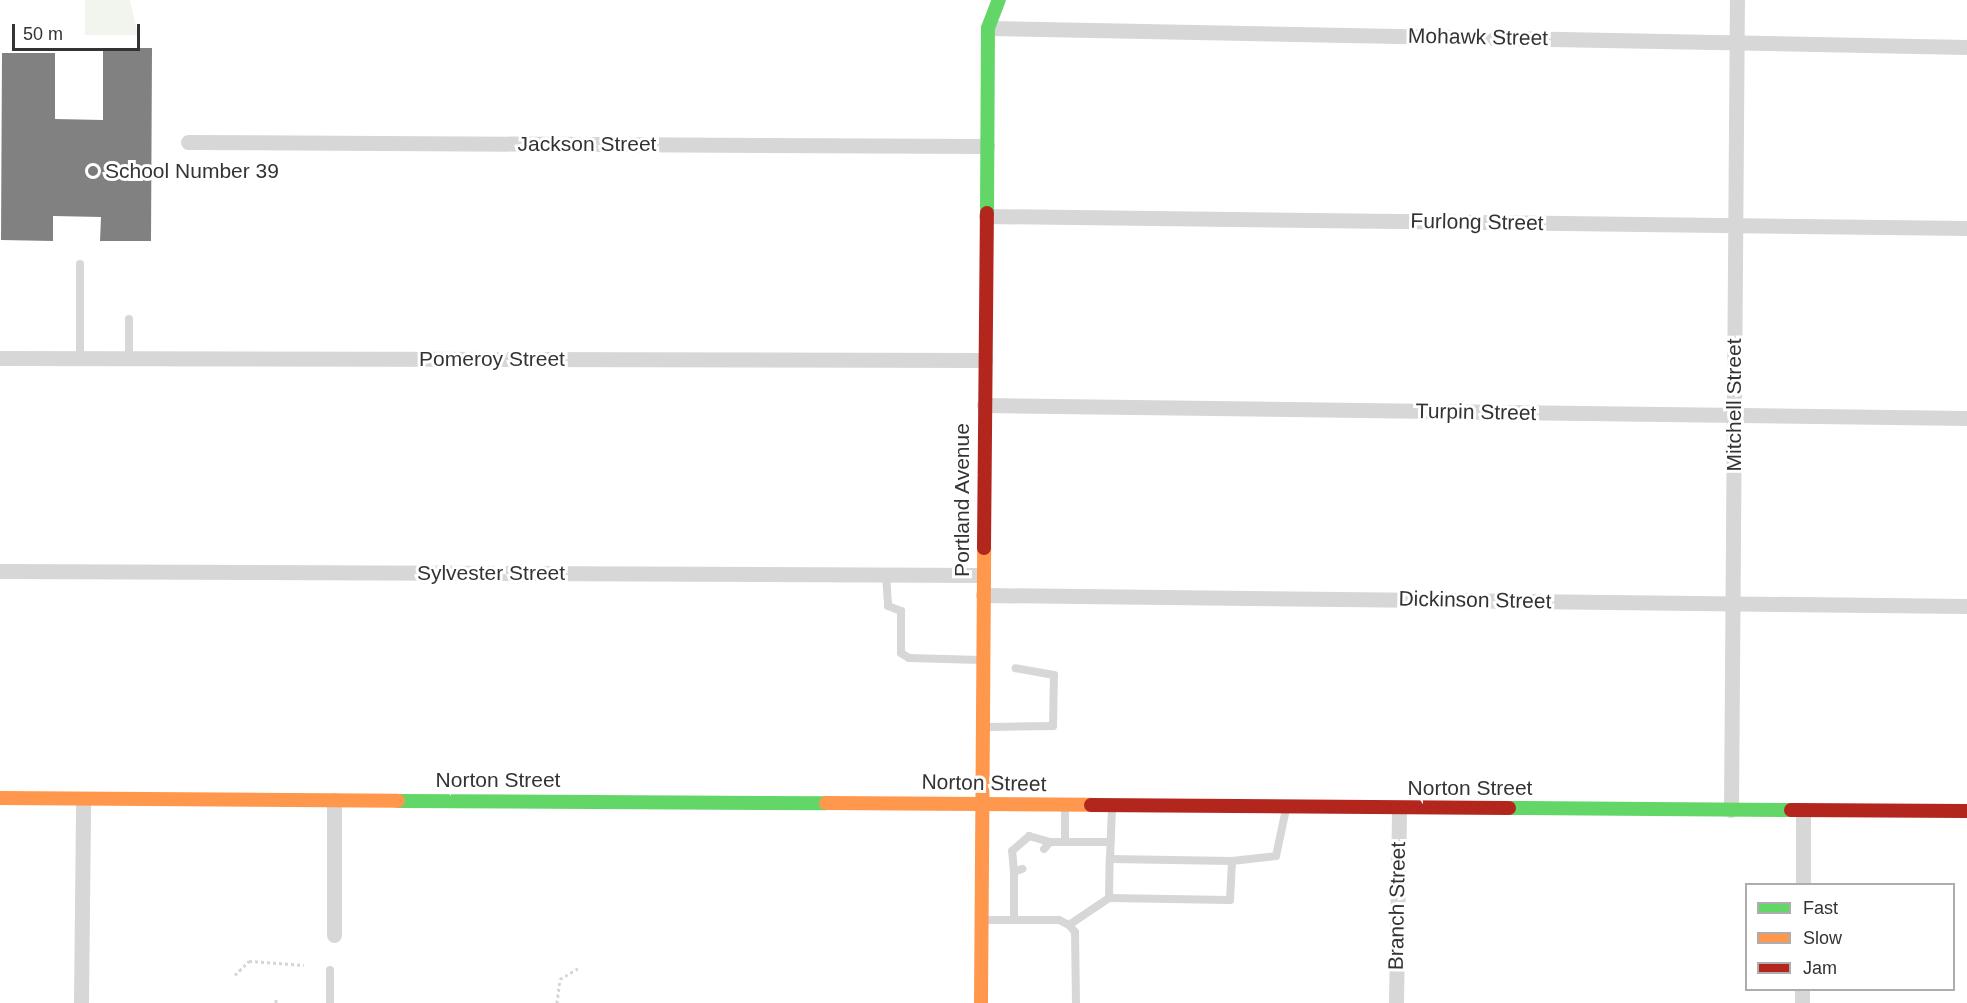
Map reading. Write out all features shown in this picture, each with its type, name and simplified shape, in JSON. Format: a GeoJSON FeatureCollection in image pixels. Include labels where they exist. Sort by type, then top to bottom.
{"type":"FeatureCollection","features":[{"type":"Feature","properties":{"kind":"main road","name":"Portland Avenue"},"geometry":{"type":"LineString","coordinates":[[981,1003],[988,28],[999,0]]}},
{"type":"Feature","properties":{"kind":"main road","name":"Norton Street"},"geometry":{"type":"LineString","coordinates":[[0,798],[1967,811]]}},
{"type":"Feature","properties":{"kind":"street","name":"Mitchell Street"},"geometry":{"type":"LineString","coordinates":[[1731,810],[1737,0]]}},
{"type":"Feature","properties":{"kind":"street","name":"Mohawk Street"},"geometry":{"type":"LineString","coordinates":[[988,28],[1967,47]]}},
{"type":"Feature","properties":{"kind":"street","name":"Jackson Street"},"geometry":{"type":"LineString","coordinates":[[188,142],[987,146]]}},
{"type":"Feature","properties":{"kind":"street","name":"Furlong Street"},"geometry":{"type":"LineString","coordinates":[[986,216],[1967,228]]}},
{"type":"Feature","properties":{"kind":"street","name":"Pomeroy Street"},"geometry":{"type":"LineString","coordinates":[[0,358],[985,360]]}},
{"type":"Feature","properties":{"kind":"street","name":"Turpin Street"},"geometry":{"type":"LineString","coordinates":[[984,405],[1967,418]]}},
{"type":"Feature","properties":{"kind":"street","name":"Sylvester Street"},"geometry":{"type":"LineString","coordinates":[[0,572],[983,575]]}},
{"type":"Feature","properties":{"kind":"street","name":"Dickinson Street"},"geometry":{"type":"LineString","coordinates":[[983,595],[1967,606]]}},
{"type":"Feature","properties":{"kind":"street"},"geometry":{"type":"LineString","coordinates":[[81,1003],[83,799]]}},
{"type":"Feature","properties":{"kind":"street"},"geometry":{"type":"LineString","coordinates":[[334,800],[334,935]]}},
{"type":"Feature","properties":{"kind":"street","name":"Branch Street"},"geometry":{"type":"LineString","coordinates":[[1396,1003],[1399,808]]}},
{"type":"Feature","properties":{"kind":"street"},"geometry":{"type":"LineString","coordinates":[[1803,810],[1803,883]]}},
{"type":"Feature","properties":{"kind":"lane"},"geometry":{"type":"LineString","coordinates":[[80,264],[80,358]]}},
{"type":"Feature","properties":{"kind":"lane"},"geometry":{"type":"LineString","coordinates":[[129,320],[129,358]]}},
{"type":"Feature","properties":{"kind":"lane"},"geometry":{"type":"LineString","coordinates":[[886,574],[888,606],[901,611],[901,653],[909,658],[983,660]]}},
{"type":"Feature","properties":{"kind":"lane"},"geometry":{"type":"LineString","coordinates":[[984,727],[1053,726],[1054,675],[1016,668]]}},
{"type":"Feature","properties":{"kind":"lane"},"geometry":{"type":"LineString","coordinates":[[1065,806],[1065,842]]}},
{"type":"Feature","properties":{"kind":"lane"},"geometry":{"type":"LineString","coordinates":[[1109,898],[1112,807]]}},
{"type":"Feature","properties":{"kind":"lane"},"geometry":{"type":"LineString","coordinates":[[1110,860],[1232,861],[1276,856],[1286,807]]}},
{"type":"Feature","properties":{"kind":"lane"},"geometry":{"type":"LineString","coordinates":[[1014,917],[1018,871],[1012,851],[1029,836],[1050,842],[1110,842]]}},
{"type":"Feature","properties":{"kind":"lane"},"geometry":{"type":"LineString","coordinates":[[1044,849],[1050,842]]}},
{"type":"Feature","properties":{"kind":"lane"},"geometry":{"type":"LineString","coordinates":[[1069,925],[1109,898],[1230,900],[1232,861]]}},
{"type":"Feature","properties":{"kind":"lane"},"geometry":{"type":"LineString","coordinates":[[982,920],[1014,917],[1069,925],[1075,932],[1076,1003]]}},
{"type":"Feature","properties":{"kind":"lane"},"geometry":{"type":"LineString","coordinates":[[330,970],[330,1003]]}},
{"type":"Feature","properties":{"kind":"path"},"geometry":{"type":"LineString","coordinates":[[235,975],[249,961],[304,965]]}},
{"type":"Feature","properties":{"kind":"path"},"geometry":{"type":"LineString","coordinates":[[558,1003],[560,979],[578,968]]}},
{"type":"Feature","properties":{"kind":"path"},"geometry":{"type":"LineString","coordinates":[[276,998],[276,1003]]}},
{"type":"Feature","properties":{"kind":"shaded area"},"geometry":{"type":"Polygon","coordinates":[[[85,0],[130,0],[138,35],[85,35],[85,0]]]}},
{"type":"Feature","properties":{"kind":"building"},"geometry":{"type":"Polygon","coordinates":[[[103,48],[152,48],[151,241],[100,241],[101,217],[53,216],[53,241],[1,240],[2,53],[55,53],[55,119],[103,120],[103,48]]]}},
{"type":"Feature","properties":{"kind":"traffic: fast"},"geometry":{"type":"LineString","coordinates":[[987,213],[988,28],[999,0]]}},
{"type":"Feature","properties":{"kind":"traffic: fast"},"geometry":{"type":"LineString","coordinates":[[398,801],[826,803]]}},
{"type":"Feature","properties":{"kind":"traffic: fast"},"geometry":{"type":"LineString","coordinates":[[1509,808],[1791,810]]}},
{"type":"Feature","properties":{"kind":"traffic: slow"},"geometry":{"type":"LineString","coordinates":[[981,1003],[984,548]]}},
{"type":"Feature","properties":{"kind":"traffic: slow"},"geometry":{"type":"LineString","coordinates":[[0,798],[398,801]]}},
{"type":"Feature","properties":{"kind":"traffic: slow"},"geometry":{"type":"LineString","coordinates":[[826,803],[1091,805]]}},
{"type":"Feature","properties":{"kind":"traffic: jam"},"geometry":{"type":"LineString","coordinates":[[984,548],[987,213]]}},
{"type":"Feature","properties":{"kind":"traffic: jam"},"geometry":{"type":"LineString","coordinates":[[1091,805],[1509,808]]}},
{"type":"Feature","properties":{"kind":"traffic: jam"},"geometry":{"type":"LineString","coordinates":[[1791,810],[1967,811]]}},
{"type":"Feature","properties":{"kind":"place","name":"School Number 39"},"geometry":{"type":"Point","coordinates":[93,171]}}]}
